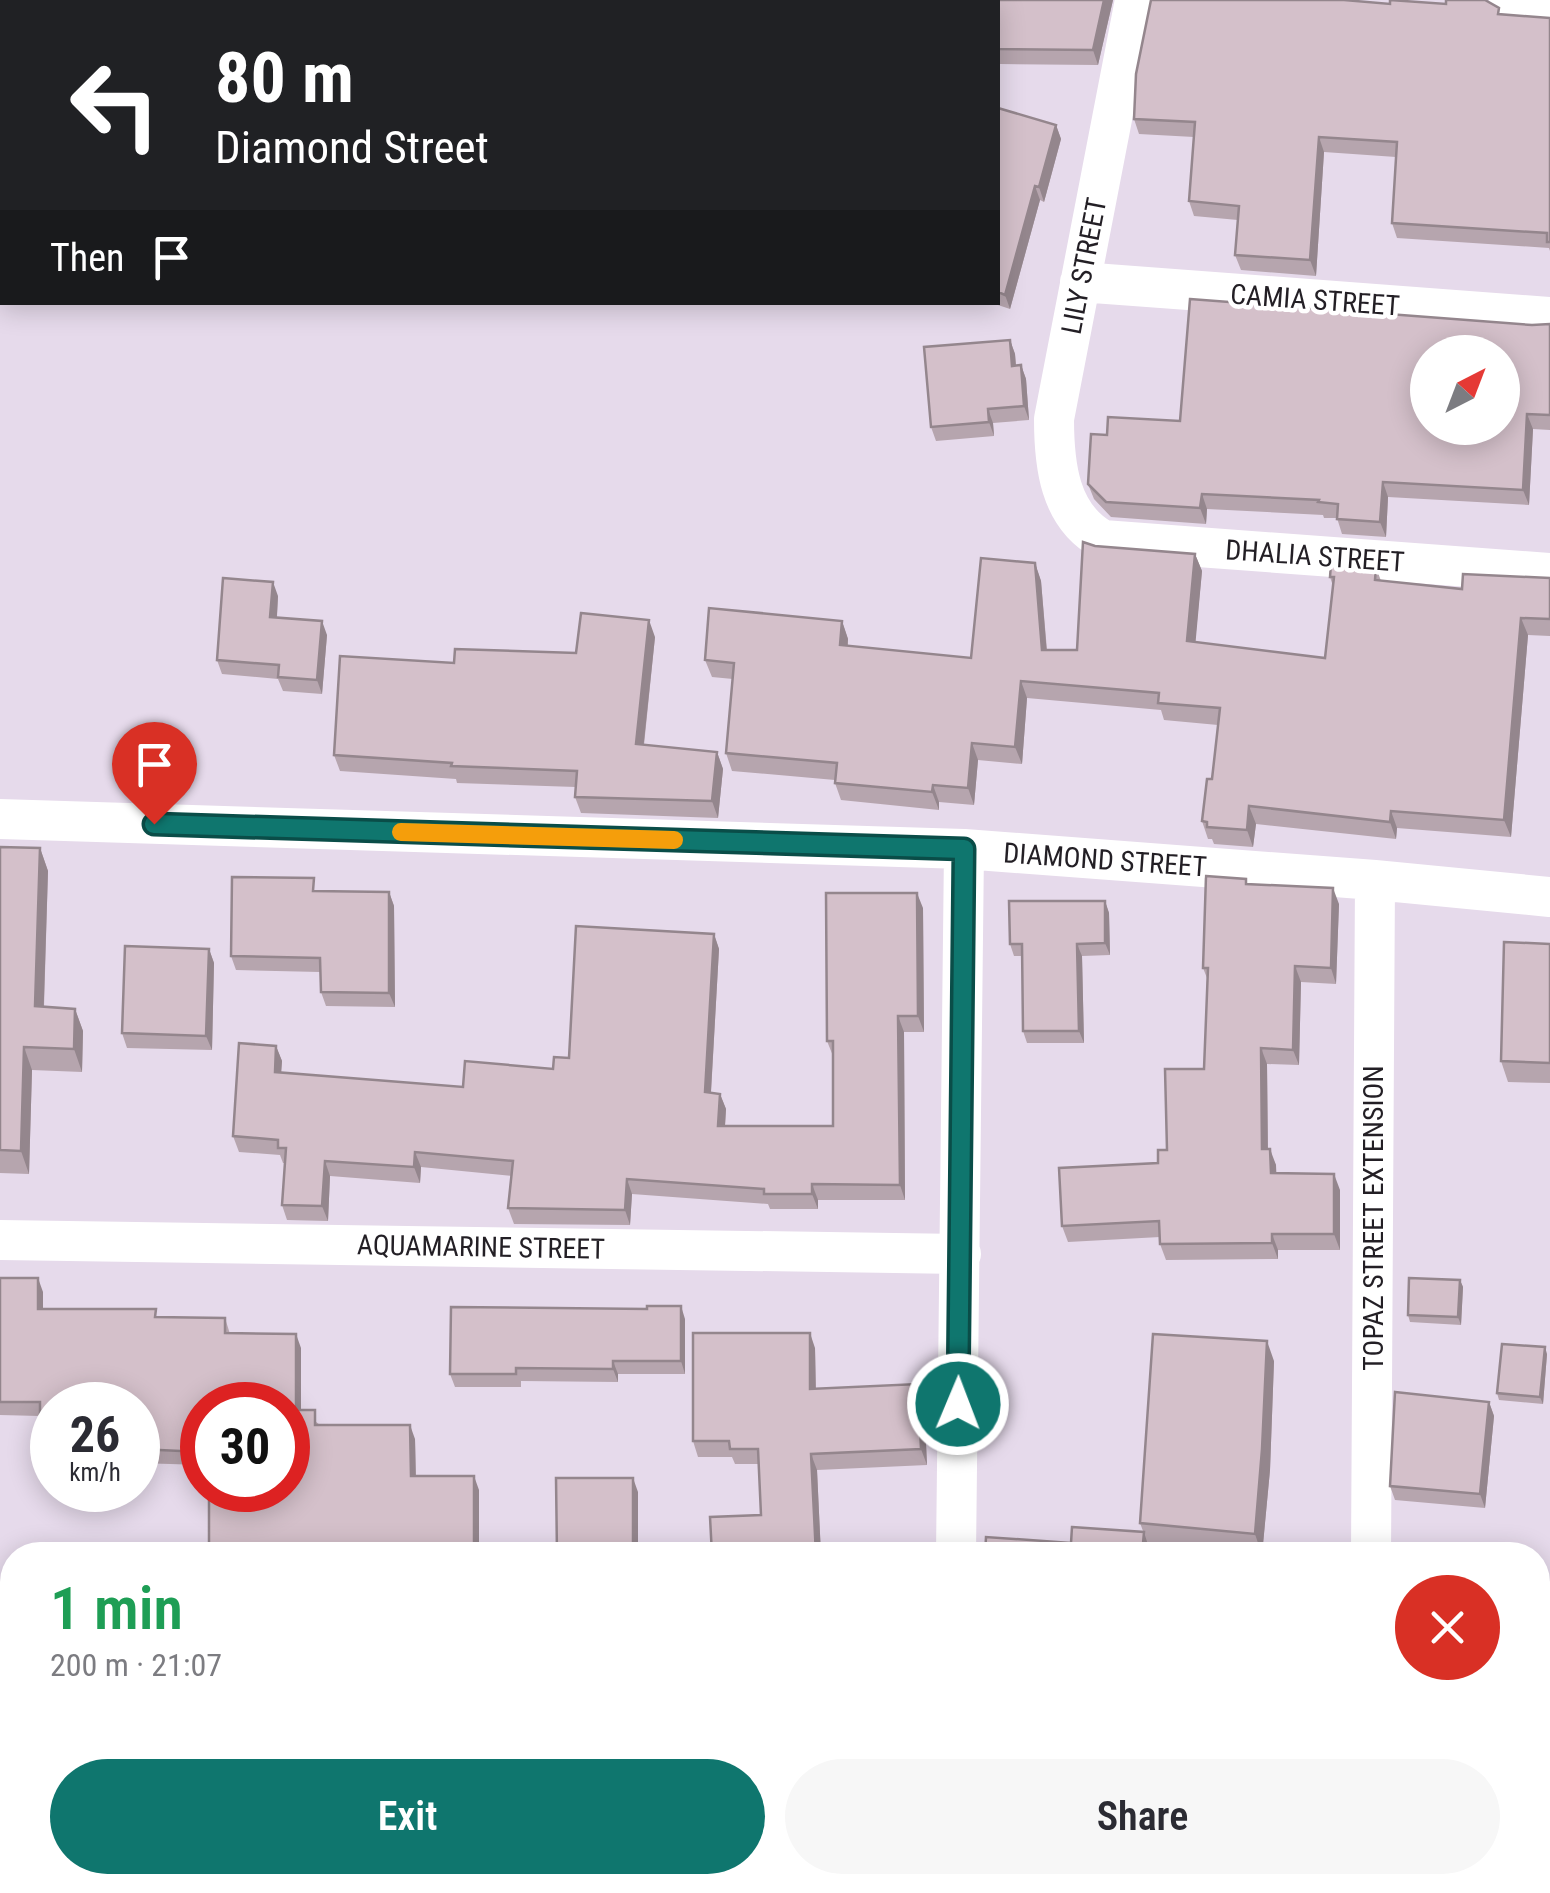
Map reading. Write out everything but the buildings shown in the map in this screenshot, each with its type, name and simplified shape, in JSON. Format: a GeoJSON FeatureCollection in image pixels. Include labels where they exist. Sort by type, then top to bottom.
{"type":"FeatureCollection","features":[{"type":"Feature","properties":{"kind":"street","name":"LILY STREET"},"geometry":{"type":"LineString","coordinates":[[1083,529],[1066,498],[1054,454],[1054,418],[1135,0]]}},
{"type":"Feature","properties":{"kind":"street"},"geometry":{"type":"LineString","coordinates":[[1509,0],[1550,7]]}},
{"type":"Feature","properties":{"kind":"street","name":"CAMIA STREET"},"geometry":{"type":"LineString","coordinates":[[1080,282],[1550,316]]}},
{"type":"Feature","properties":{"kind":"street","name":"DHALIA STREET"},"geometry":{"type":"LineString","coordinates":[[1083,529],[1103,540],[1550,574]]}},
{"type":"Feature","properties":{"kind":"street","name":"DIAMOND STREET"},"geometry":{"type":"LineString","coordinates":[[0,820],[964,849],[1550,897]]}},
{"type":"Feature","properties":{"kind":"street"},"geometry":{"type":"LineString","coordinates":[[956,1542],[964,849]]}},
{"type":"Feature","properties":{"kind":"street","name":"TOPAZ STREET EXTENSION"},"geometry":{"type":"LineString","coordinates":[[1371,1542],[1375,880]]}},
{"type":"Feature","properties":{"kind":"street","name":"AQUAMARINE STREET"},"geometry":{"type":"LineString","coordinates":[[0,1240],[962,1254]]}},
{"type":"Feature","properties":{"kind":"slow traffic"},"geometry":{"type":"LineString","coordinates":[[401,832],[674,840]]}},
{"type":"Feature","properties":{"kind":"route"},"geometry":{"type":"LineString","coordinates":[[154,824],[964,849],[958,1404]]}}]}
